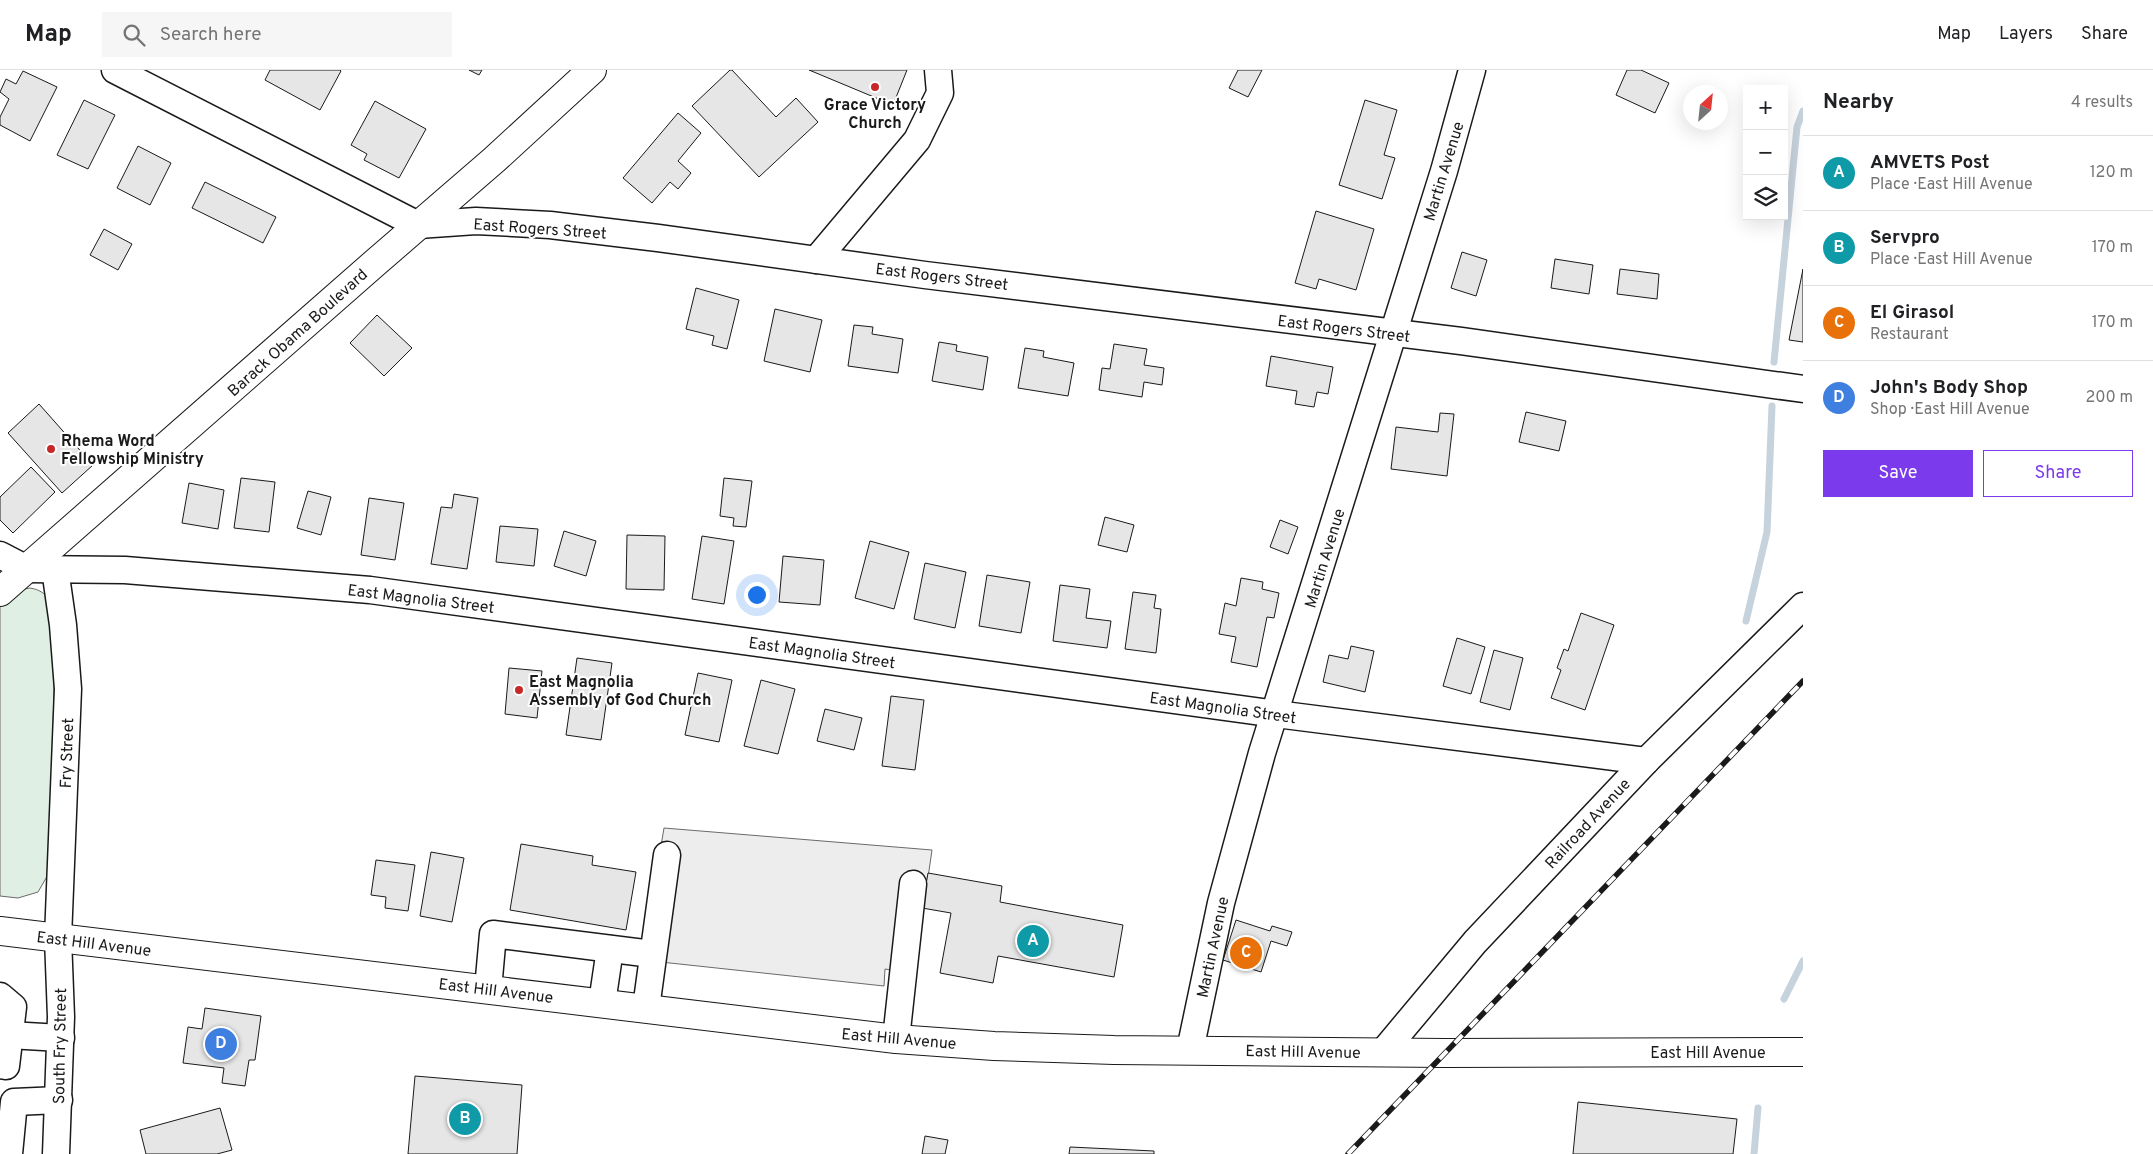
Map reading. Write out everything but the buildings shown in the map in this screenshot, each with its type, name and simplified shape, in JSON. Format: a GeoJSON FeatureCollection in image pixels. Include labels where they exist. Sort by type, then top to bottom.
{"type":"FeatureCollection","features":[{"type":"Feature","properties":{"kind":"main road","name":"Barack Obama Boulevard"},"geometry":{"type":"LineString","coordinates":[[0,592],[494,160],[592,70]]}},
{"type":"Feature","properties":{"kind":"main road","name":"East Hill Avenue"},"geometry":{"type":"LineString","coordinates":[[0,931],[896,1039],[994,1046],[1383,1052],[1803,1052]]}},
{"type":"Feature","properties":{"kind":"street"},"geometry":{"type":"LineString","coordinates":[[115,70],[418,225]]}},
{"type":"Feature","properties":{"kind":"street"},"geometry":{"type":"LineString","coordinates":[[816,260],[917,140],[940,93],[938,70]]}},
{"type":"Feature","properties":{"kind":"street","name":"Martin Avenue"},"geometry":{"type":"LineString","coordinates":[[1190,1050],[1221,904],[1262,753],[1276,714],[1392,334],[1464,73]]}},
{"type":"Feature","properties":{"kind":"street","name":"East Rogers Street"},"geometry":{"type":"LineString","coordinates":[[418,225],[476,221],[550,225],[1392,334],[1460,341],[1803,390]]}},
{"type":"Feature","properties":{"kind":"street","name":"East Magnolia Street"},"geometry":{"type":"LineString","coordinates":[[0,555],[27,569],[125,570],[370,590],[1276,714],[1646,762]]}},
{"type":"Feature","properties":{"kind":"street","name":"Fry Street"},"geometry":{"type":"LineString","coordinates":[[55,569],[63,625],[68,689],[58,938]]}},
{"type":"Feature","properties":{"kind":"street","name":"Railroad Avenue"},"geometry":{"type":"LineString","coordinates":[[1383,1052],[1475,942],[1646,762],[1803,606]]}},
{"type":"Feature","properties":{"kind":"street"},"geometry":{"type":"LineString","coordinates":[[646,1008],[667,855]]}},
{"type":"Feature","properties":{"kind":"street"},"geometry":{"type":"LineString","coordinates":[[896,1039],[913,884]]}},
{"type":"Feature","properties":{"kind":"street"},"geometry":{"type":"LineString","coordinates":[[488,989],[493,934],[652,954]]}},
{"type":"Feature","properties":{"kind":"street","name":"South Fry Street"},"geometry":{"type":"LineString","coordinates":[[56,1154],[60,1038],[58,938]]}},
{"type":"Feature","properties":{"kind":"street"},"geometry":{"type":"LineString","coordinates":[[602,1003],[610,949]]}},
{"type":"Feature","properties":{"kind":"street"},"geometry":{"type":"LineString","coordinates":[[0,996],[13,1007],[6,1066],[0,1066]]}},
{"type":"Feature","properties":{"kind":"street"},"geometry":{"type":"LineString","coordinates":[[9,1035],[60,1038]]}},
{"type":"Feature","properties":{"kind":"street"},"geometry":{"type":"LineString","coordinates":[[9,1154],[14,1102],[59,1100]]}},
{"type":"Feature","properties":{"kind":"green space"},"geometry":{"type":"Polygon","coordinates":[[[30,588],[45,595],[56,619],[49,873],[38,892],[18,898],[0,896],[0,604],[19,590],[30,588]]]}},
{"type":"Feature","properties":{"kind":"shaded area"},"geometry":{"type":"Polygon","coordinates":[[[664,828],[932,850],[914,974],[885,969],[884,986],[642,960],[664,828]]]}},
{"type":"Feature","properties":{"kind":"waterway"},"geometry":{"type":"LineString","coordinates":[[1774,362],[1797,127],[1803,111]]}},
{"type":"Feature","properties":{"kind":"waterway"},"geometry":{"type":"LineString","coordinates":[[1746,621],[1767,532],[1772,406]]}},
{"type":"Feature","properties":{"kind":"waterway"},"geometry":{"type":"LineString","coordinates":[[1784,999],[1803,961]]}},
{"type":"Feature","properties":{"kind":"waterway"},"geometry":{"type":"LineString","coordinates":[[1754,1154],[1758,1108]]}},
{"type":"Feature","properties":{"kind":"railway"},"geometry":{"type":"LineString","coordinates":[[1348,1154],[1803,681]]}},
{"type":"Feature","properties":{"kind":"place","name":"Grace Victory Church"},"geometry":{"type":"Point","coordinates":[875,87]}},
{"type":"Feature","properties":{"kind":"place","name":"Rhema Word Fellowship Ministry"},"geometry":{"type":"Point","coordinates":[51,449]}},
{"type":"Feature","properties":{"kind":"place","name":"East Magnolia Assembly of God Church"},"geometry":{"type":"Point","coordinates":[519,690]}},
{"type":"Feature","properties":{"kind":"place","name":"AMVETS Post"},"geometry":{"type":"Point","coordinates":[1033,941]}},
{"type":"Feature","properties":{"kind":"place","name":"El Girasol"},"geometry":{"type":"Point","coordinates":[1246,953]}},
{"type":"Feature","properties":{"kind":"place","name":"John's Body Shop"},"geometry":{"type":"Point","coordinates":[221,1044]}},
{"type":"Feature","properties":{"kind":"place","name":"Servpro"},"geometry":{"type":"Point","coordinates":[465,1119]}}]}
